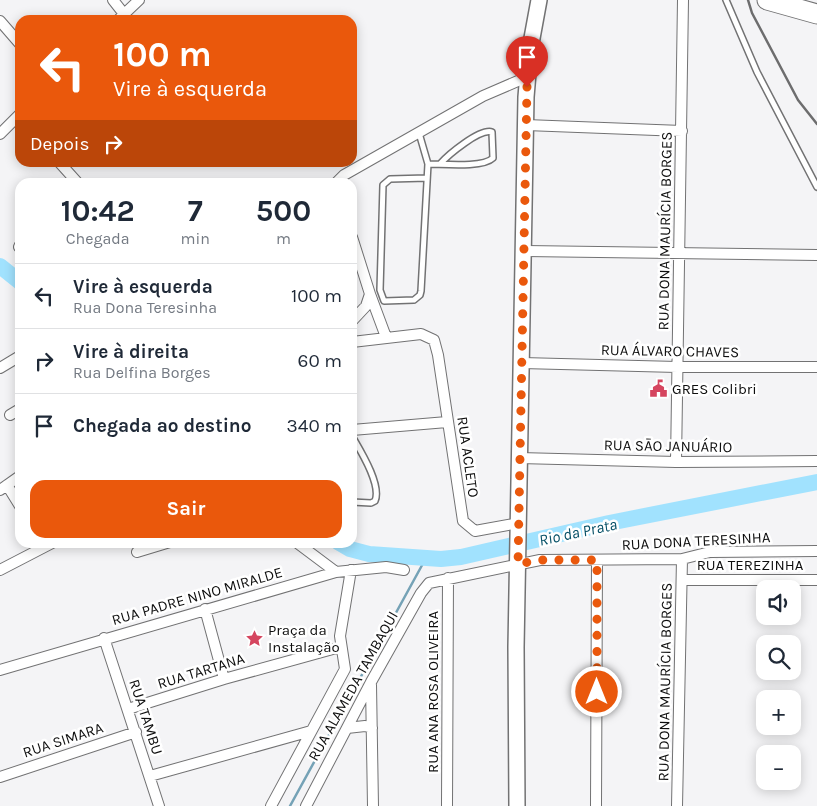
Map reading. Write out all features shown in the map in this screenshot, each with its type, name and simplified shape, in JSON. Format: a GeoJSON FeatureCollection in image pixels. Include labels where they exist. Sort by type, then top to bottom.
{"type":"FeatureCollection","features":[{"type":"Feature","properties":{"kind":"highway"},"geometry":{"type":"LineString","coordinates":[[767,0],[813,13]]}},
{"type":"Feature","properties":{"kind":"street"},"geometry":{"type":"LineString","coordinates":[[113,0],[120,15]]}},
{"type":"Feature","properties":{"kind":"street"},"geometry":{"type":"LineString","coordinates":[[518,806],[516,647],[527,77],[540,0]]}},
{"type":"Feature","properties":{"kind":"street","name":"RUA DONA MAURÍCIA BORGES"},"geometry":{"type":"LineString","coordinates":[[676,462],[683,0]]}},
{"type":"Feature","properties":{"kind":"street"},"geometry":{"type":"LineString","coordinates":[[123,15],[136,3]]}},
{"type":"Feature","properties":{"kind":"street"},"geometry":{"type":"LineString","coordinates":[[0,20],[15,38]]}},
{"type":"Feature","properties":{"kind":"street"},"geometry":{"type":"LineString","coordinates":[[343,178],[498,88],[527,77]]}},
{"type":"Feature","properties":{"kind":"street"},"geometry":{"type":"LineString","coordinates":[[0,134],[15,119]]}},
{"type":"Feature","properties":{"kind":"street"},"geometry":{"type":"LineString","coordinates":[[526,125],[682,131]]}},
{"type":"Feature","properties":{"kind":"street"},"geometry":{"type":"LineString","coordinates":[[64,167],[73,178]]}},
{"type":"Feature","properties":{"kind":"street"},"geometry":{"type":"LineString","coordinates":[[525,251],[679,255],[817,255]]}},
{"type":"Feature","properties":{"kind":"street"},"geometry":{"type":"LineString","coordinates":[[357,253],[386,337],[357,341]]}},
{"type":"Feature","properties":{"kind":"street"},"geometry":{"type":"LineString","coordinates":[[357,316],[366,306],[370,294]]}},
{"type":"Feature","properties":{"kind":"street","name":"RUA ACLETO"},"geometry":{"type":"LineString","coordinates":[[386,337],[421,334],[431,338],[436,345],[463,521],[475,531],[519,528]]}},
{"type":"Feature","properties":{"kind":"street"},"geometry":{"type":"LineString","coordinates":[[0,368],[15,359]]}},
{"type":"Feature","properties":{"kind":"street","name":"RUA ÁLVARO CHAVES"},"geometry":{"type":"LineString","coordinates":[[522,364],[817,367]]}},
{"type":"Feature","properties":{"kind":"street"},"geometry":{"type":"LineString","coordinates":[[10,415],[15,412]]}},
{"type":"Feature","properties":{"kind":"street"},"geometry":{"type":"LineString","coordinates":[[357,430],[447,422]]}},
{"type":"Feature","properties":{"kind":"street","name":"RUA SĀO JANUÁRIO"},"geometry":{"type":"LineString","coordinates":[[519,458],[676,462],[817,461]]}},
{"type":"Feature","properties":{"kind":"street"},"geometry":{"type":"LineString","coordinates":[[15,480],[3,488],[15,501]]}},
{"type":"Feature","properties":{"kind":"street"},"geometry":{"type":"LineString","coordinates":[[0,570],[39,548]]}},
{"type":"Feature","properties":{"kind":"street"},"geometry":{"type":"LineString","coordinates":[[137,552],[150,548]]}},
{"type":"Feature","properties":{"kind":"street"},"geometry":{"type":"LineString","coordinates":[[304,548],[336,572]]}},
{"type":"Feature","properties":{"kind":"street","name":"RUA DONA TERESINHA"},"geometry":{"type":"LineString","coordinates":[[429,584],[519,559],[682,559],[710,552],[817,551]]}},
{"type":"Feature","properties":{"kind":"street","name":"RUA DONA MAURÍCIA BORGES"},"geometry":{"type":"LineString","coordinates":[[677,806],[682,559]]}},
{"type":"Feature","properties":{"kind":"street"},"geometry":{"type":"LineString","coordinates":[[596,806],[597,560]]}},
{"type":"Feature","properties":{"kind":"street","name":"RUA PADRE NINO MIRALDE"},"geometry":{"type":"LineString","coordinates":[[0,670],[104,638],[336,572],[386,567],[404,570]]}},
{"type":"Feature","properties":{"kind":"street"},"geometry":{"type":"LineString","coordinates":[[271,806],[345,669],[340,647],[341,624],[351,570]]}},
{"type":"Feature","properties":{"kind":"street","name":"RUA ANA ROSA OLIVEIRA"},"geometry":{"type":"LineString","coordinates":[[447,806],[448,578]]}},
{"type":"Feature","properties":{"kind":"street","name":"RUA TEREZINHA"},"geometry":{"type":"LineString","coordinates":[[682,580],[817,580]]}},
{"type":"Feature","properties":{"kind":"street","name":"RUA ALAMEDA TAMBAQUI"},"geometry":{"type":"LineString","coordinates":[[306,806],[371,682],[421,593],[429,584]]}},
{"type":"Feature","properties":{"kind":"street"},"geometry":{"type":"LineString","coordinates":[[205,609],[224,679]]}},
{"type":"Feature","properties":{"kind":"street","name":"RUA TAMBU"},"geometry":{"type":"LineString","coordinates":[[104,638],[159,806]]}},
{"type":"Feature","properties":{"kind":"street","name":"RUA TARTANA"},"geometry":{"type":"LineString","coordinates":[[128,709],[224,679],[340,647]]}},
{"type":"Feature","properties":{"kind":"street"},"geometry":{"type":"LineString","coordinates":[[371,682],[373,806]]}},
{"type":"Feature","properties":{"kind":"street"},"geometry":{"type":"LineString","coordinates":[[346,728],[365,726],[372,728]]}},
{"type":"Feature","properties":{"kind":"street"},"geometry":{"type":"LineString","coordinates":[[150,776],[310,731]]}},
{"type":"Feature","properties":{"kind":"street","name":"RUA SIMARA"},"geometry":{"type":"LineString","coordinates":[[0,777],[136,732]]}},
{"type":"Feature","properties":{"kind":"lane"},"geometry":{"type":"LineString","coordinates":[[726,0],[757,72],[817,187]]}},
{"type":"Feature","properties":{"kind":"lane"},"geometry":{"type":"LineString","coordinates":[[428,164],[440,164],[472,164],[490,161],[493,156],[492,132],[483,132],[455,150],[440,164]]}},
{"type":"Feature","properties":{"kind":"lane"},"geometry":{"type":"LineString","coordinates":[[420,133],[428,164],[420,295],[414,300],[384,301],[380,290],[382,185],[390,179],[427,178]]}},
{"type":"Feature","properties":{"kind":"lane"},"geometry":{"type":"LineString","coordinates":[[357,446],[372,475],[377,496],[375,501],[371,503],[357,502]]}},
{"type":"Feature","properties":{"kind":"waterway","name":"Rio da Prata"},"geometry":{"type":"LineString","coordinates":[[0,266],[15,278]]}},
{"type":"Feature","properties":{"kind":"waterway","name":"Rio da Prata"},"geometry":{"type":"LineString","coordinates":[[348,548],[369,554],[441,559],[461,557],[609,523],[817,482]]}},
{"type":"Feature","properties":{"kind":"waterway"},"geometry":{"type":"LineString","coordinates":[[290,806],[426,558]]}},
{"type":"Feature","properties":{"kind":"railway"},"geometry":{"type":"LineString","coordinates":[[748,0],[752,13],[798,100],[817,124]]}},
{"type":"Feature","properties":{"kind":"place","name":"GRES Colibri"},"geometry":{"type":"Point","coordinates":[658,389]}},
{"type":"Feature","properties":{"kind":"place","name":"Praça da Instalação"},"geometry":{"type":"Point","coordinates":[254,639]}},
{"type":"Feature","properties":{"kind":"route"},"geometry":{"type":"LineString","coordinates":[[527,87],[518,564],[540,560],[597,560],[597,692]]}}]}
